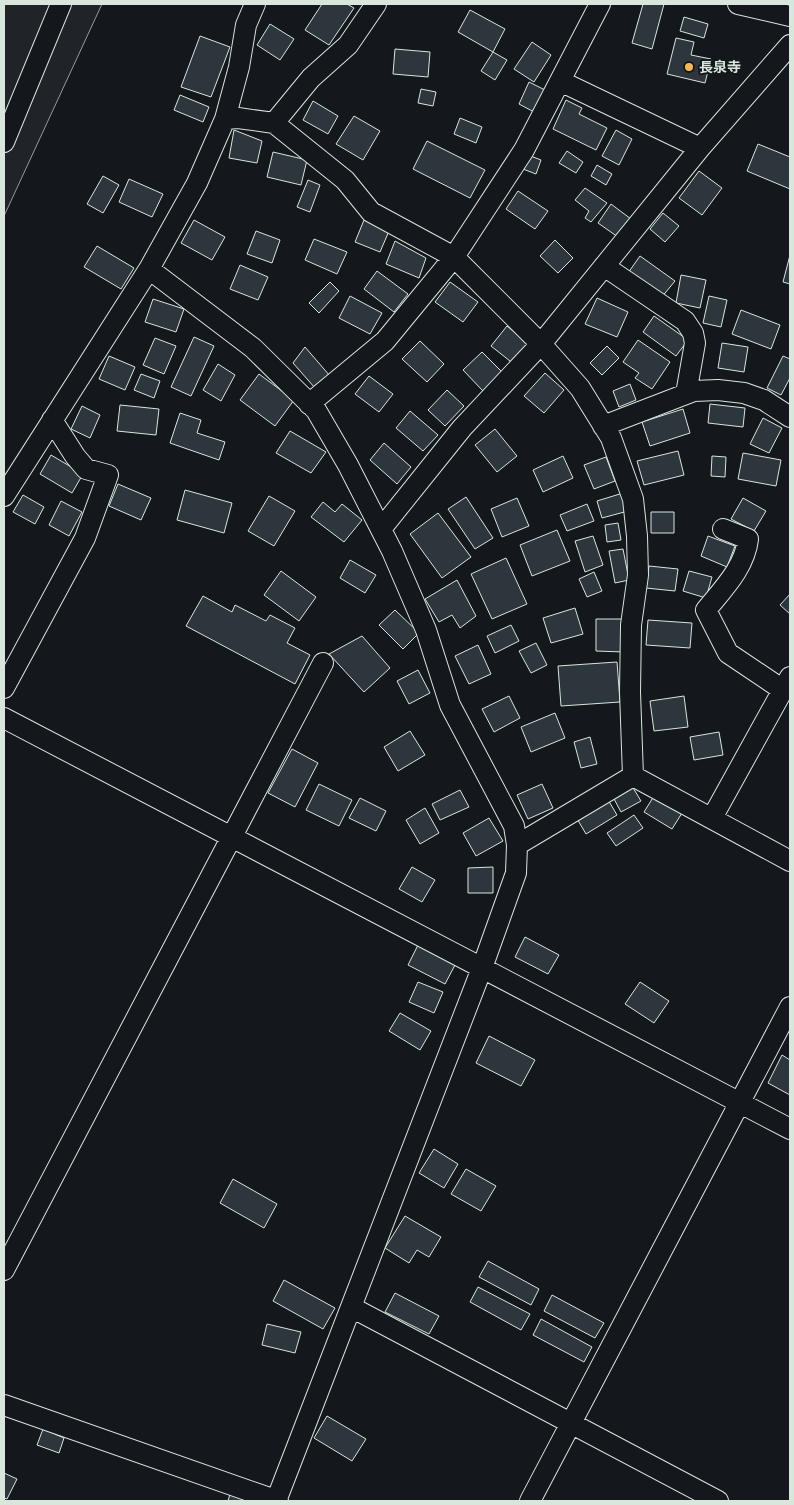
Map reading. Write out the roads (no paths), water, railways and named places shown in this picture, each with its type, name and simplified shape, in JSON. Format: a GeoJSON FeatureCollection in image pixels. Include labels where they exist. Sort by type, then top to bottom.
{"type":"FeatureCollection","features":[{"type":"Feature","properties":{"kind":"street"},"geometry":{"type":"LineString","coordinates":[[4,142],[61,4]]}},
{"type":"Feature","properties":{"kind":"street"},"geometry":{"type":"LineString","coordinates":[[4,496],[149,269],[197,183],[225,118],[239,67],[246,25],[254,4]]}},
{"type":"Feature","properties":{"kind":"street"},"geometry":{"type":"LineString","coordinates":[[274,123],[311,78],[348,45],[376,4]]}},
{"type":"Feature","properties":{"kind":"street"},"geometry":{"type":"LineString","coordinates":[[309,404],[385,341],[454,257],[524,150],[600,4]]}},
{"type":"Feature","properties":{"kind":"street"},"geometry":{"type":"LineString","coordinates":[[738,4],[790,16]]}},
{"type":"Feature","properties":{"kind":"street"},"geometry":{"type":"LineString","coordinates":[[381,528],[462,428],[541,344],[700,148],[790,45]]}},
{"type":"Feature","properties":{"kind":"street"},"geometry":{"type":"LineString","coordinates":[[560,81],[700,148]]}},
{"type":"Feature","properties":{"kind":"street"},"geometry":{"type":"LineString","coordinates":[[225,118],[274,123],[345,180],[371,212],[454,257],[541,344],[580,388],[611,438],[633,499],[637,536],[638,575],[631,625],[630,673],[634,776]]}},
{"type":"Feature","properties":{"kind":"street"},"geometry":{"type":"LineString","coordinates":[[604,266],[685,321],[693,333],[695,343],[686,394]]}},
{"type":"Feature","properties":{"kind":"street"},"geometry":{"type":"LineString","coordinates":[[4,1405],[276,1501],[482,968],[516,873],[517,845],[514,826],[450,705],[426,630],[381,528],[316,410],[253,348],[149,269]]}},
{"type":"Feature","properties":{"kind":"street"},"geometry":{"type":"LineString","coordinates":[[603,426],[694,391],[718,390],[744,393],[764,400],[790,417]]}},
{"type":"Feature","properties":{"kind":"street"},"geometry":{"type":"LineString","coordinates":[[4,688],[85,538],[108,476],[86,469],[75,456],[52,420]]}},
{"type":"Feature","properties":{"kind":"street"},"geometry":{"type":"LineString","coordinates":[[712,818],[787,684],[728,653],[706,610],[732,579],[746,552],[748,539],[722,529]]}},
{"type":"Feature","properties":{"kind":"street"},"geometry":{"type":"LineString","coordinates":[[4,1270],[323,663]]}},
{"type":"Feature","properties":{"kind":"street"},"geometry":{"type":"LineString","coordinates":[[4,718],[790,1129]]}},
{"type":"Feature","properties":{"kind":"street"},"geometry":{"type":"LineString","coordinates":[[634,776],[790,861]]}},
{"type":"Feature","properties":{"kind":"street"},"geometry":{"type":"LineString","coordinates":[[517,845],[634,776]]}},
{"type":"Feature","properties":{"kind":"street"},"geometry":{"type":"LineString","coordinates":[[530,1501],[790,1007]]}},
{"type":"Feature","properties":{"kind":"street"},"geometry":{"type":"LineString","coordinates":[[351,1307],[718,1501]]}},
{"type":"Feature","properties":{"kind":"place","name":"長泉寺"},"geometry":{"type":"Point","coordinates":[689,67]}}]}
